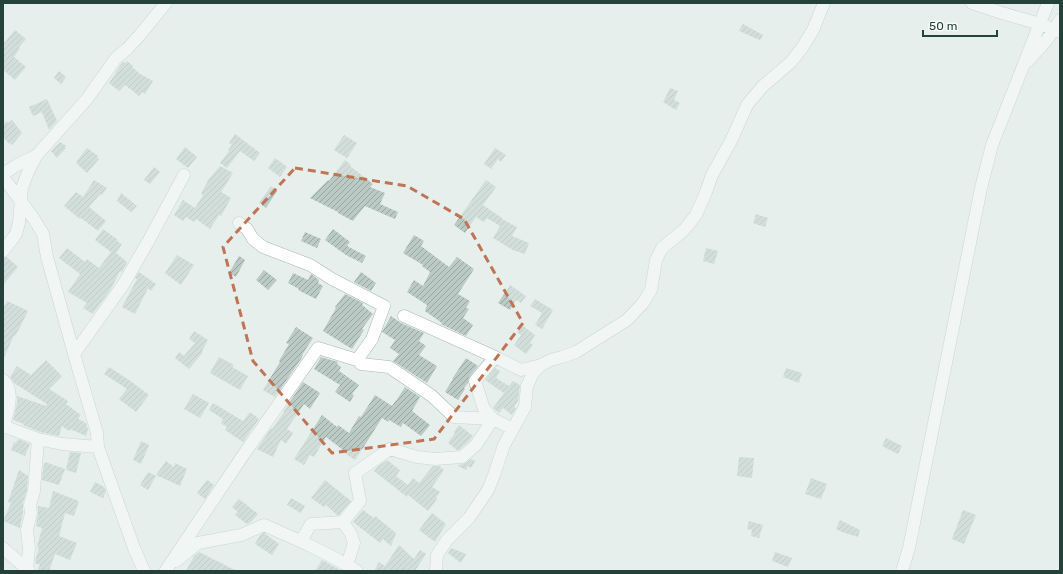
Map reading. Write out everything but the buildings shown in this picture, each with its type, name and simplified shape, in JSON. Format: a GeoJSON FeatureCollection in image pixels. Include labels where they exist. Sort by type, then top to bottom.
{"type":"FeatureCollection","features":[{"type":"Feature","properties":{"kind":"street"},"geometry":{"type":"LineString","coordinates":[[3,251],[16,234],[22,203],[22,188],[36,156],[87,99],[116,58],[139,36],[166,3]]}},
{"type":"Feature","properties":{"kind":"street"},"geometry":{"type":"LineString","coordinates":[[404,316],[521,370],[541,365],[551,360],[576,352],[626,320],[643,303],[651,290],[656,260],[662,248],[684,230],[696,215],[712,174],[731,141],[747,105],[762,87],[791,62],[802,48],[813,30],[824,3]]}},
{"type":"Feature","properties":{"kind":"street"},"geometry":{"type":"LineString","coordinates":[[972,3],[1040,24],[1058,27],[1023,66]]}},
{"type":"Feature","properties":{"kind":"street"},"geometry":{"type":"LineString","coordinates":[[902,571],[909,548],[980,188],[992,145],[1048,3]]}},
{"type":"Feature","properties":{"kind":"street"},"geometry":{"type":"LineString","coordinates":[[3,174],[36,156]]}},
{"type":"Feature","properties":{"kind":"street"},"geometry":{"type":"LineString","coordinates":[[74,354],[123,284],[156,228],[184,175]]}},
{"type":"Feature","properties":{"kind":"street"},"geometry":{"type":"LineString","coordinates":[[3,177],[34,219],[43,234],[47,257],[97,433],[98,447],[134,548],[144,571]]}},
{"type":"Feature","properties":{"kind":"street"},"geometry":{"type":"LineString","coordinates":[[165,570],[318,348],[357,360],[372,339],[384,306],[332,279],[310,265],[264,247],[253,238],[247,229],[239,222]]}},
{"type":"Feature","properties":{"kind":"street"},"geometry":{"type":"LineString","coordinates":[[493,420],[484,409],[475,381],[495,357]]}},
{"type":"Feature","properties":{"kind":"street"},"geometry":{"type":"LineString","coordinates":[[361,364],[389,367],[432,396],[454,416],[493,420],[513,429]]}},
{"type":"Feature","properties":{"kind":"street"},"geometry":{"type":"LineString","coordinates":[[436,571],[436,555],[447,540],[469,518],[488,490],[504,445],[525,407],[527,386],[533,373],[541,365]]}},
{"type":"Feature","properties":{"kind":"street"},"geometry":{"type":"LineString","coordinates":[[3,380],[10,389],[10,399],[4,427],[38,439],[62,444],[98,447]]}},
{"type":"Feature","properties":{"kind":"street"},"geometry":{"type":"LineString","coordinates":[[301,541],[311,524],[343,522],[360,501],[355,473],[390,449],[417,457],[435,459],[462,457],[476,445],[493,420]]}},
{"type":"Feature","properties":{"kind":"street"},"geometry":{"type":"LineString","coordinates":[[28,570],[29,548],[27,530],[31,513],[30,505],[34,491],[38,439]]}},
{"type":"Feature","properties":{"kind":"street"},"geometry":{"type":"LineString","coordinates":[[165,570],[198,543],[241,535],[264,525],[301,541],[352,568],[354,543],[351,534],[343,522]]}},
{"type":"Feature","properties":{"kind":"street"},"geometry":{"type":"LineString","coordinates":[[3,548],[28,570]]}},
{"type":"Feature","properties":{"kind":"highlighted area"},"geometry":{"type":"Polygon","coordinates":[[[295,168],[407,186],[464,219],[523,323],[434,439],[332,453],[253,361],[223,247],[295,168]]]}}]}
